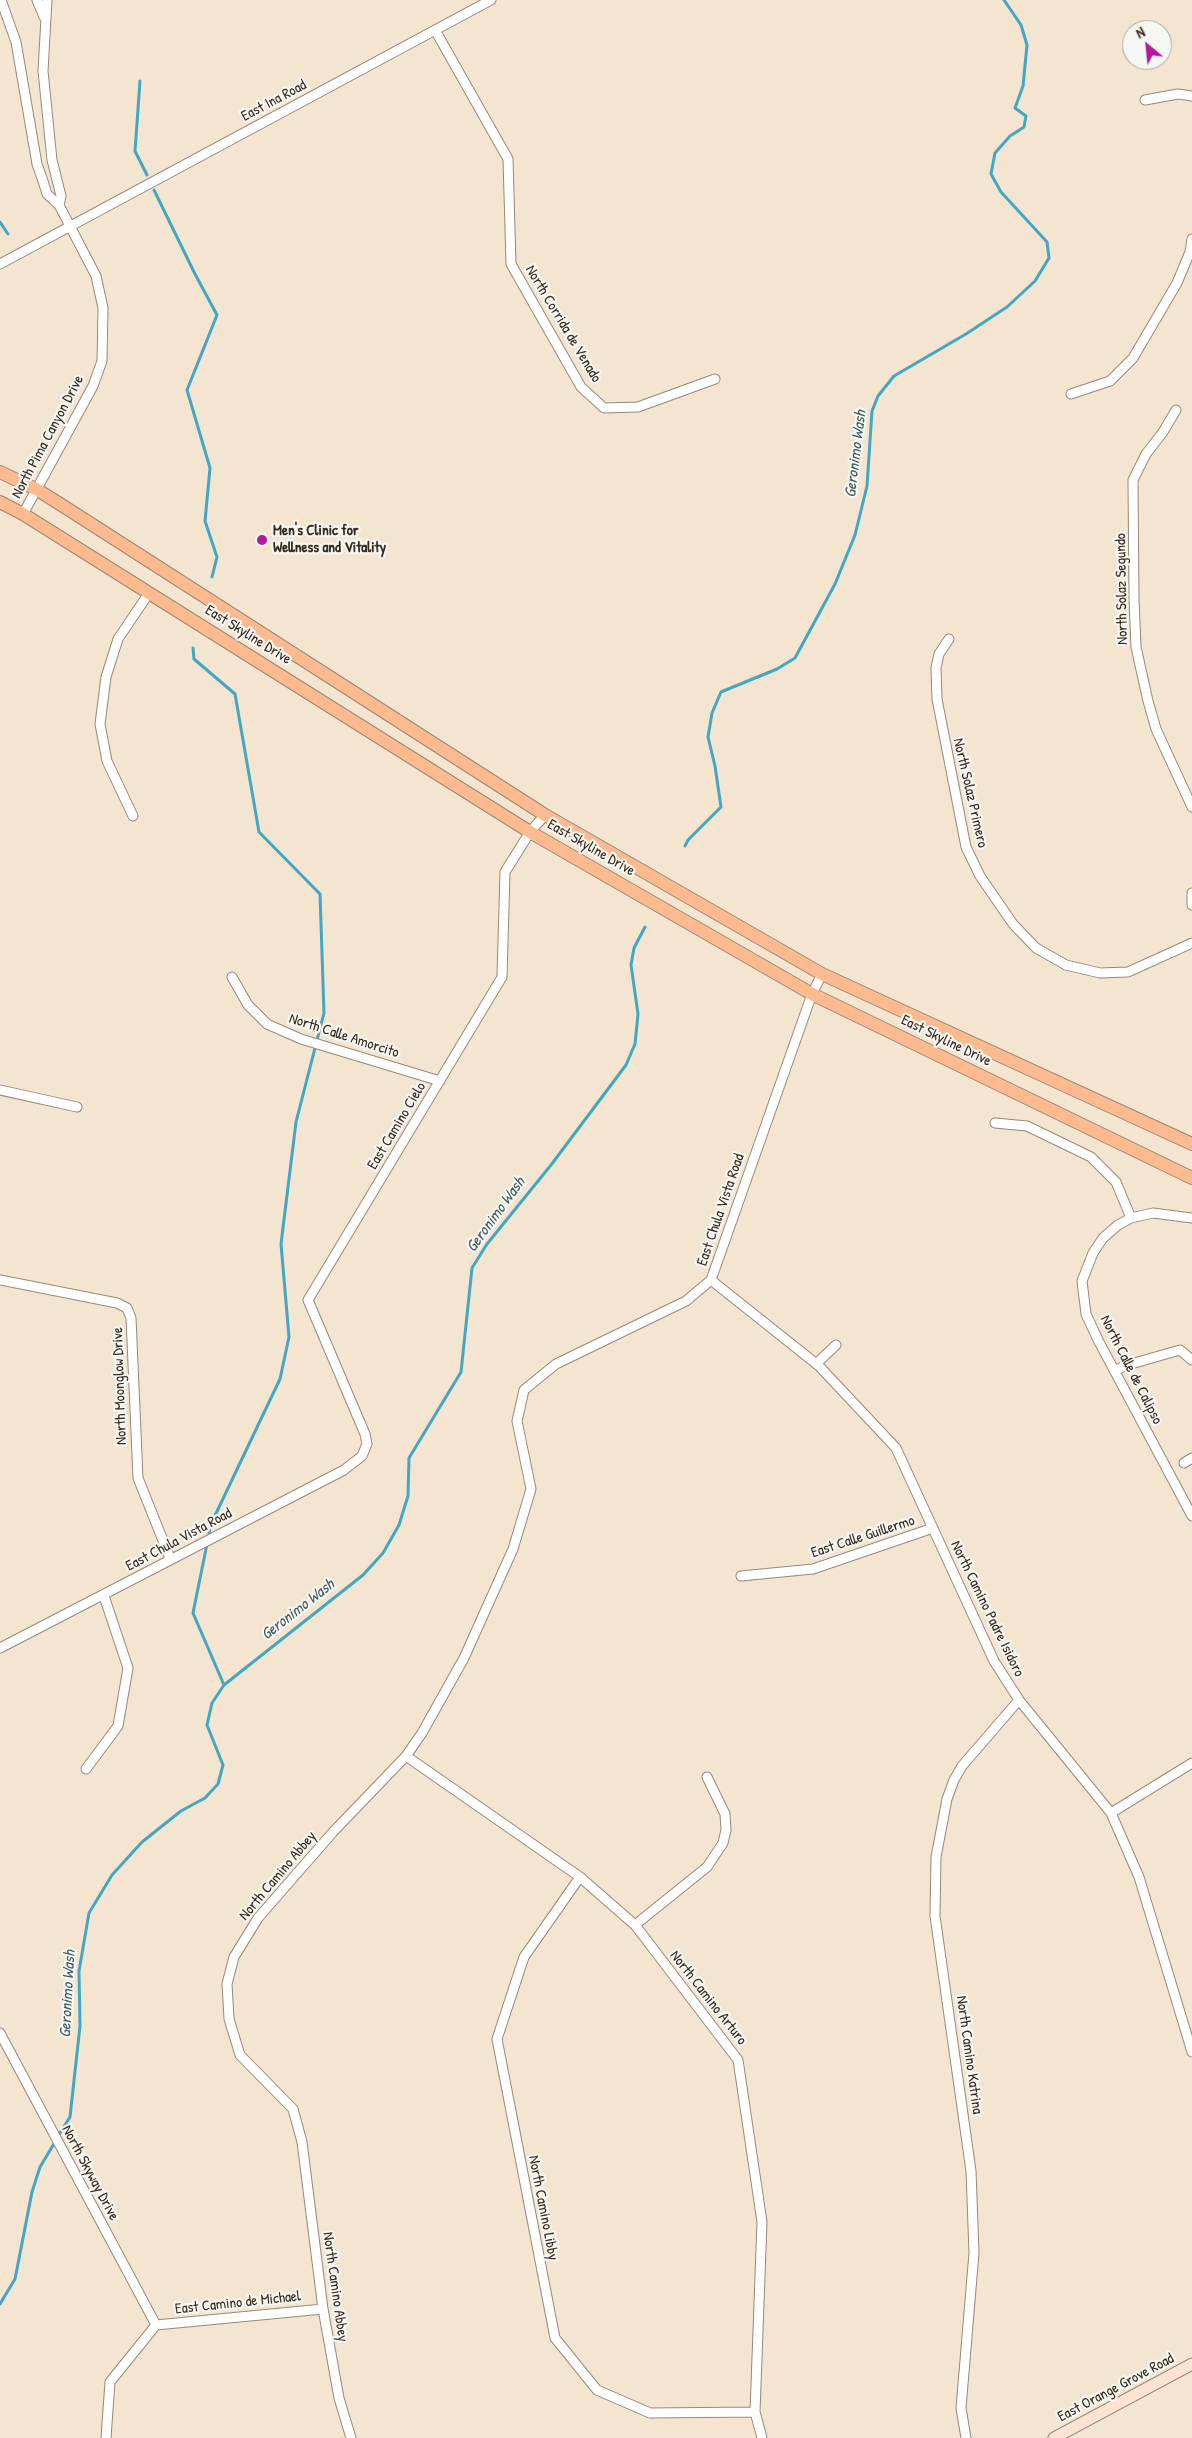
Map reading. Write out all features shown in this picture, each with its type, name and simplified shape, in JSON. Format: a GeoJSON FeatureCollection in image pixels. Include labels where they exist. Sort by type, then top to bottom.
{"type":"FeatureCollection","features":[{"type":"Feature","properties":{"kind":"main road","name":"East Skyline Drive"},"geometry":{"type":"LineString","coordinates":[[0,472],[36,489],[546,815],[822,974],[1192,1144]]}},
{"type":"Feature","properties":{"kind":"main road","name":"East Skyline Drive"},"geometry":{"type":"LineString","coordinates":[[0,502],[23,514],[530,832],[812,994],[1192,1178]]}},
{"type":"Feature","properties":{"kind":"main road","name":"East Orange Grove Road"},"geometry":{"type":"LineString","coordinates":[[1054,2438],[1192,2364]]}},
{"type":"Feature","properties":{"kind":"street","name":"North Pima Canyon Drive"},"geometry":{"type":"LineString","coordinates":[[1,0],[16,42],[37,164],[48,194],[59,205],[96,276],[103,308],[102,361],[94,386],[23,514]]}},
{"type":"Feature","properties":{"kind":"street","name":"North Pima Canyon Drive"},"geometry":{"type":"LineString","coordinates":[[37,0],[45,19]]}},
{"type":"Feature","properties":{"kind":"street","name":"North Pima Canyon Drive"},"geometry":{"type":"LineString","coordinates":[[47,0],[43,71],[52,160],[61,196],[59,205]]}},
{"type":"Feature","properties":{"kind":"street","name":"East Ina Road"},"geometry":{"type":"LineString","coordinates":[[0,264],[491,0]]}},
{"type":"Feature","properties":{"kind":"street","name":"North Corrida de Venado"},"geometry":{"type":"LineString","coordinates":[[435,30],[508,158],[511,264],[581,387],[604,408],[638,407],[715,379]]}},
{"type":"Feature","properties":{"kind":"street"},"geometry":{"type":"LineString","coordinates":[[1145,100],[1178,94],[1192,96]]}},
{"type":"Feature","properties":{"kind":"street"},"geometry":{"type":"LineString","coordinates":[[1071,394],[1110,381],[1133,358],[1177,283],[1190,252],[1192,239]]}},
{"type":"Feature","properties":{"kind":"street","name":"North Solaz Segundo"},"geometry":{"type":"LineString","coordinates":[[1176,410],[1163,432],[1146,454],[1133,480],[1136,647],[1156,729],[1192,807]]}},
{"type":"Feature","properties":{"kind":"street"},"geometry":{"type":"LineString","coordinates":[[133,816],[107,761],[100,724],[106,678],[118,639],[149,593]]}},
{"type":"Feature","properties":{"kind":"street","name":"North Solaz Primero"},"geometry":{"type":"LineString","coordinates":[[949,639],[939,654],[936,668],[937,699],[966,847],[980,876],[1013,924],[1036,948],[1066,965],[1100,973],[1128,972],[1192,943]]}},
{"type":"Feature","properties":{"kind":"street","name":"East Camino Cielo"},"geometry":{"type":"LineString","coordinates":[[366,1450],[366,1434],[308,1300],[502,977],[505,872],[530,832],[546,815]]}},
{"type":"Feature","properties":{"kind":"street"},"geometry":{"type":"LineString","coordinates":[[1192,893],[1192,905]]}},
{"type":"Feature","properties":{"kind":"street","name":"East Chula Vista Road"},"geometry":{"type":"LineString","coordinates":[[524,1390],[556,1364],[686,1301],[711,1280],[812,994],[822,974]]}},
{"type":"Feature","properties":{"kind":"street","name":"North Calle Amorcito"},"geometry":{"type":"LineString","coordinates":[[232,977],[248,1005],[267,1024],[301,1039],[440,1081]]}},
{"type":"Feature","properties":{"kind":"street"},"geometry":{"type":"LineString","coordinates":[[0,1090],[77,1107]]}},
{"type":"Feature","properties":{"kind":"street"},"geometry":{"type":"LineString","coordinates":[[995,1123],[1027,1126],[1091,1157],[1116,1182],[1131,1218],[1152,1213],[1192,1218]]}},
{"type":"Feature","properties":{"kind":"street","name":"North Calle de Calipso"},"geometry":{"type":"LineString","coordinates":[[1131,1218],[1118,1225],[1103,1238],[1088,1262],[1082,1281],[1086,1314],[1192,1516]]}},
{"type":"Feature","properties":{"kind":"street","name":"North Moonglow Drive"},"geometry":{"type":"LineString","coordinates":[[0,1280],[118,1303],[127,1308],[131,1318],[138,1478],[170,1558]]}},
{"type":"Feature","properties":{"kind":"street","name":"North Camino Padre Isidoro"},"geometry":{"type":"LineString","coordinates":[[711,1280],[816,1364],[896,1448],[994,1661],[1018,1700],[1111,1813],[1139,1877],[1192,2052]]}},
{"type":"Feature","properties":{"kind":"street"},"geometry":{"type":"LineString","coordinates":[[816,1364],[836,1345]]}},
{"type":"Feature","properties":{"kind":"street"},"geometry":{"type":"LineString","coordinates":[[1115,1371],[1180,1350],[1192,1360]]}},
{"type":"Feature","properties":{"kind":"street","name":"North Camino Abbey"},"geometry":{"type":"LineString","coordinates":[[352,2438],[339,2398],[323,2309],[302,2142],[293,2109],[240,2055],[229,2019],[227,1984],[234,1957],[258,1918],[332,1832],[406,1756],[422,1733],[464,1658],[513,1549],[531,1489],[517,1421],[524,1390]]}},
{"type":"Feature","properties":{"kind":"street","name":"East Chula Vista Road"},"geometry":{"type":"LineString","coordinates":[[0,1648],[104,1596],[170,1558],[344,1470],[355,1463],[366,1450]]}},
{"type":"Feature","properties":{"kind":"street","name":"East Calle Guillermo"},"geometry":{"type":"LineString","coordinates":[[741,1576],[813,1569],[933,1528]]}},
{"type":"Feature","properties":{"kind":"street"},"geometry":{"type":"LineString","coordinates":[[86,1769],[118,1726],[128,1668],[104,1596]]}},
{"type":"Feature","properties":{"kind":"street","name":"North Camino Katrina"},"geometry":{"type":"LineString","coordinates":[[966,2438],[961,2408],[974,2254],[971,2171],[935,1916],[936,1857],[947,1799],[954,1780],[962,1766],[1018,1700]]}},
{"type":"Feature","properties":{"kind":"street","name":"North Camino Arturo"},"geometry":{"type":"LineString","coordinates":[[406,1756],[580,1876],[635,1925],[738,2060],[762,2222],[755,2412],[762,2438]]}},
{"type":"Feature","properties":{"kind":"street"},"geometry":{"type":"LineString","coordinates":[[1111,1813],[1192,1763]]}},
{"type":"Feature","properties":{"kind":"street"},"geometry":{"type":"LineString","coordinates":[[635,1925],[707,1867],[723,1843],[726,1830],[724,1807],[707,1777]]}},
{"type":"Feature","properties":{"kind":"street","name":"North Camino Libby"},"geometry":{"type":"LineString","coordinates":[[580,1876],[524,1957],[497,2039],[555,2338],[597,2390],[650,2413],[755,2412]]}},
{"type":"Feature","properties":{"kind":"street","name":"North Skyway Drive"},"geometry":{"type":"LineString","coordinates":[[0,2033],[156,2326]]}},
{"type":"Feature","properties":{"kind":"street","name":"East Camino de Michael"},"geometry":{"type":"LineString","coordinates":[[156,2326],[323,2309]]}},
{"type":"Feature","properties":{"kind":"street"},"geometry":{"type":"LineString","coordinates":[[106,2438],[110,2382],[156,2326]]}},
{"type":"Feature","properties":{"kind":"waterway","name":"Geronimo Wash"},"geometry":{"type":"LineString","coordinates":[[685,846],[688,840],[721,807],[715,766],[708,737],[712,713],[721,692],[777,669],[795,658],[835,584],[855,535],[867,486],[872,411],[878,396],[894,376],[966,334],[1007,307],[1035,281],[1049,258],[1047,242],[1001,192],[991,174],[995,153],[1010,136],[1024,127],[1026,116],[1015,108],[1023,86],[1027,45],[1021,25],[1004,0]]}},
{"type":"Feature","properties":{"kind":"waterway"},"geometry":{"type":"LineString","coordinates":[[140,81],[135,151],[147,175]]}},
{"type":"Feature","properties":{"kind":"waterway"},"geometry":{"type":"LineString","coordinates":[[154,190],[217,315],[187,390],[210,468],[205,521],[217,557],[212,577]]}},
{"type":"Feature","properties":{"kind":"waterway"},"geometry":{"type":"LineString","coordinates":[[0,222],[8,234]]}},
{"type":"Feature","properties":{"kind":"waterway"},"geometry":{"type":"LineString","coordinates":[[193,648],[194,659],[235,694],[259,832],[320,894],[324,1013],[296,1122],[281,1244],[289,1337],[280,1379],[211,1524],[208,1538]]}},
{"type":"Feature","properties":{"kind":"waterway","name":"Geronimo Wash"},"geometry":{"type":"LineString","coordinates":[[58,2136],[70,2117],[80,2026],[79,1971],[89,1913],[112,1875],[142,1842],[181,1811],[205,1798],[218,1784],[223,1765],[207,1725],[212,1703],[224,1685],[363,1575],[383,1553],[399,1525],[408,1496],[409,1458],[461,1372],[472,1268],[487,1244],[551,1165],[626,1065],[635,1044],[638,1014],[631,965],[634,948],[645,927]]}},
{"type":"Feature","properties":{"kind":"waterway"},"geometry":{"type":"LineString","coordinates":[[207,1544],[193,1613],[224,1685]]}},
{"type":"Feature","properties":{"kind":"waterway","name":"Geronimo Wash"},"geometry":{"type":"LineString","coordinates":[[0,2304],[15,2279],[32,2192],[40,2167],[55,2142]]}},
{"type":"Feature","properties":{"kind":"place","name":"Men's Clinic for Wellness and Vitality"},"geometry":{"type":"Point","coordinates":[262,540]}}]}
